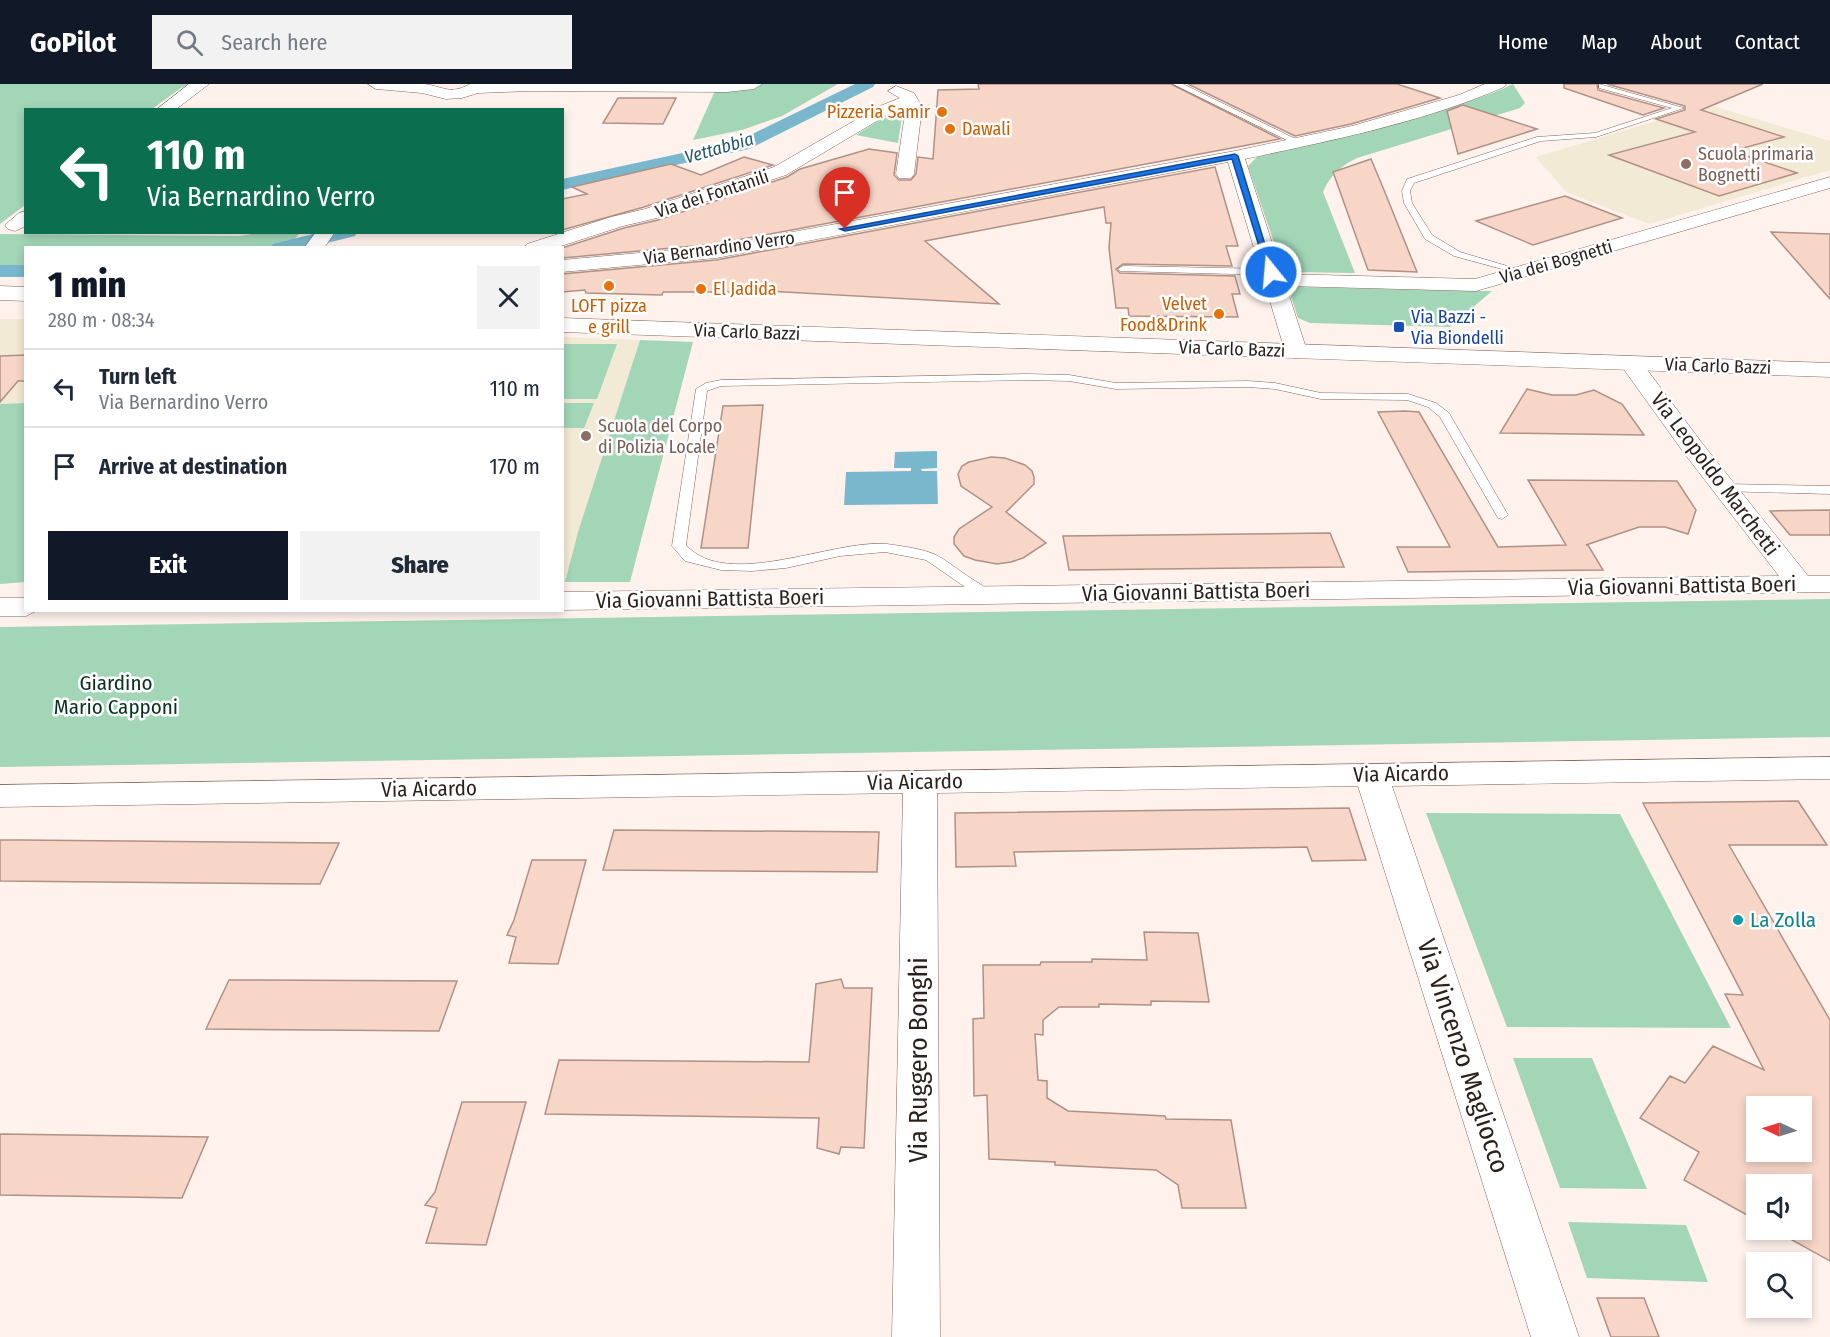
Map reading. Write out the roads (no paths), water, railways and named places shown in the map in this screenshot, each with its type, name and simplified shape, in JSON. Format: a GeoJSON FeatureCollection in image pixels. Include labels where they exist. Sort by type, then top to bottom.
{"type":"FeatureCollection","features":[{"type":"Feature","properties":{"kind":"main road"},"geometry":{"type":"LineString","coordinates":[[0,293],[24,294]]}},
{"type":"Feature","properties":{"kind":"main road"},"geometry":{"type":"LineString","coordinates":[[0,307],[24,307]]}},
{"type":"Feature","properties":{"kind":"main road","name":"Via Carlo Bazzi"},"geometry":{"type":"LineString","coordinates":[[564,311],[1293,342],[1632,364],[1830,370]]}},
{"type":"Feature","properties":{"kind":"main road","name":"Via Carlo Bazzi"},"geometry":{"type":"LineString","coordinates":[[564,325],[1830,352]]}},
{"type":"Feature","properties":{"kind":"street"},"geometry":{"type":"LineString","coordinates":[[167,108],[201,84]]}},
{"type":"Feature","properties":{"kind":"street"},"geometry":{"type":"LineString","coordinates":[[376,84],[436,90],[524,85],[715,87],[754,84]]}},
{"type":"Feature","properties":{"kind":"street","name":"Via Bernardino Verro"},"geometry":{"type":"LineString","coordinates":[[564,266],[727,250],[1235,156],[1300,143],[1465,98],[1497,84]]}},
{"type":"Feature","properties":{"kind":"street"},"geometry":{"type":"LineString","coordinates":[[430,108],[436,90]]}},
{"type":"Feature","properties":{"kind":"street"},"geometry":{"type":"LineString","coordinates":[[434,108],[436,90]]}},
{"type":"Feature","properties":{"kind":"street"},"geometry":{"type":"LineString","coordinates":[[905,91],[905,174]]}},
{"type":"Feature","properties":{"kind":"street","name":"Via dei Fontanili"},"geometry":{"type":"LineString","coordinates":[[540,246],[618,221],[650,214],[780,171],[886,109],[905,91]]}},
{"type":"Feature","properties":{"kind":"street"},"geometry":{"type":"LineString","coordinates":[[1235,156],[1293,342]]}},
{"type":"Feature","properties":{"kind":"street","name":"Via dei Bognetti"},"geometry":{"type":"LineString","coordinates":[[1272,276],[1476,285],[1830,182]]}},
{"type":"Feature","properties":{"kind":"street","name":"Via Leopoldo Marchetti"},"geometry":{"type":"LineString","coordinates":[[1632,364],[1693,448],[1800,584]]}},
{"type":"Feature","properties":{"kind":"street","name":"Via Giovanni Battista Boeri"},"geometry":{"type":"LineString","coordinates":[[564,601],[1830,584]]}},
{"type":"Feature","properties":{"kind":"street"},"geometry":{"type":"LineString","coordinates":[[0,607],[24,607]]}},
{"type":"Feature","properties":{"kind":"street","name":"Via Aicardo"},"geometry":{"type":"LineString","coordinates":[[0,796],[1371,774],[1825,775]]}},
{"type":"Feature","properties":{"kind":"street","name":"Via Vincenzo Magliocco"},"geometry":{"type":"LineString","coordinates":[[1371,774],[1554,1337]]}},
{"type":"Feature","properties":{"kind":"street","name":"Via Ruggero Bonghi"},"geometry":{"type":"LineString","coordinates":[[916,1337],[920,782]]}},
{"type":"Feature","properties":{"kind":"lane"},"geometry":{"type":"LineString","coordinates":[[1177,84],[1300,143]]}},
{"type":"Feature","properties":{"kind":"lane"},"geometry":{"type":"LineString","coordinates":[[1521,273],[1456,254],[1428,237],[1421,230],[1408,203],[1406,191],[1410,181],[1540,139],[1596,135],[1676,109],[1602,86]]}},
{"type":"Feature","properties":{"kind":"lane"},"geometry":{"type":"LineString","coordinates":[[1124,269],[1272,276]]}},
{"type":"Feature","properties":{"kind":"lane"},"geometry":{"type":"LineString","coordinates":[[986,595],[930,557],[885,548],[840,552],[786,564],[752,567],[721,566],[690,558],[679,546],[702,389],[721,383],[814,382],[887,378],[1069,378],[1116,386],[1248,384],[1275,386],[1321,396],[1408,397],[1432,405],[1445,415],[1502,515]]}},
{"type":"Feature","properties":{"kind":"lane"},"geometry":{"type":"LineString","coordinates":[[1724,488],[1830,490]]}},
{"type":"Feature","properties":{"kind":"water"},"geometry":{"type":"Polygon","coordinates":[[[937,451],[937,468],[921,469],[922,471],[937,471],[938,504],[844,505],[846,472],[911,471],[911,468],[894,468],[895,452],[937,451]]]}},
{"type":"Feature","properties":{"kind":"waterway","name":"Vettabbia"},"geometry":{"type":"LineString","coordinates":[[564,185],[743,145],[867,84]]}},
{"type":"Feature","properties":{"kind":"waterway","name":"Vettabbia"},"geometry":{"type":"LineString","coordinates":[[288,246],[340,234]]}},
{"type":"Feature","properties":{"kind":"waterway","name":"Vettabbia"},"geometry":{"type":"LineString","coordinates":[[0,271],[24,271]]}},
{"type":"Feature","properties":{"kind":"place","name":"Pizzeria Samir"},"geometry":{"type":"Point","coordinates":[942,112]}},
{"type":"Feature","properties":{"kind":"place","name":"Dawali"},"geometry":{"type":"Point","coordinates":[950,129]}},
{"type":"Feature","properties":{"kind":"place","name":"Scuola primaria Bognetti"},"geometry":{"type":"Point","coordinates":[1686,164]}},
{"type":"Feature","properties":{"kind":"place","name":"LOFT pizza e grill"},"geometry":{"type":"Point","coordinates":[609,286]}},
{"type":"Feature","properties":{"kind":"place","name":"El Jadida"},"geometry":{"type":"Point","coordinates":[701,289]}},
{"type":"Feature","properties":{"kind":"place","name":"Velvet Food&Drink"},"geometry":{"type":"Point","coordinates":[1219,314]}},
{"type":"Feature","properties":{"kind":"place","name":"Via Bazzi - Via Biondelli"},"geometry":{"type":"Point","coordinates":[1399,327]}},
{"type":"Feature","properties":{"kind":"place","name":"Scuola del Corpo di Polizia Locale"},"geometry":{"type":"Point","coordinates":[586,436]}},
{"type":"Feature","properties":{"kind":"place","name":"La Zolla"},"geometry":{"type":"Point","coordinates":[1738,920]}},
{"type":"Feature","properties":{"kind":"park label","name":"Giardino Mario Capponi"},"geometry":{"type":"Point","coordinates":[116,695]}}]}
